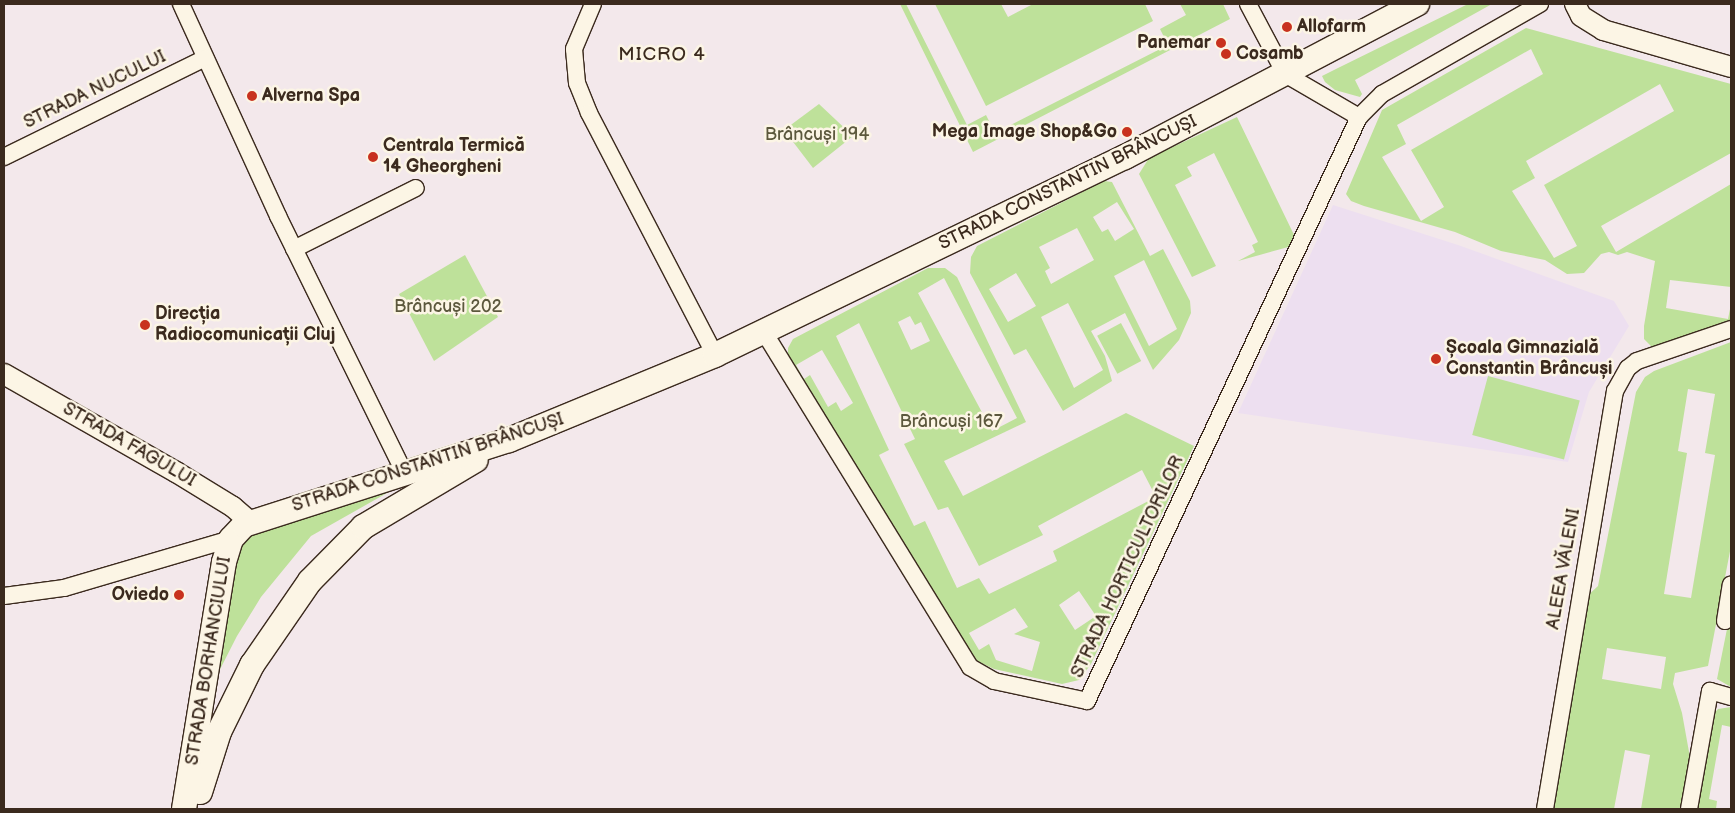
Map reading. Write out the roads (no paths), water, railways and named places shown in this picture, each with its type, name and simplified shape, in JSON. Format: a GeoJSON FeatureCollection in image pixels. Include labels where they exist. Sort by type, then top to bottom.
{"type":"FeatureCollection","features":[{"type":"Feature","properties":{"kind":"main road","name":"STRADA CONSTANTIN BRÂNCUȘI"},"geometry":{"type":"LineString","coordinates":[[250,522],[510,440],[716,355],[1125,158],[1417,4]]}},
{"type":"Feature","properties":{"kind":"main road"},"geometry":{"type":"LineString","coordinates":[[196,809],[210,757],[235,698],[269,638],[310,581],[363,527],[510,440]]}},
{"type":"Feature","properties":{"kind":"main road","name":"STRADA BORHANCIULUI"},"geometry":{"type":"LineString","coordinates":[[184,809],[224,562],[231,539],[250,522]]}},
{"type":"Feature","properties":{"kind":"street"},"geometry":{"type":"LineString","coordinates":[[182,4],[294,250],[404,472]]}},
{"type":"Feature","properties":{"kind":"street"},"geometry":{"type":"LineString","coordinates":[[593,4],[574,49],[577,83],[589,112],[716,355]]}},
{"type":"Feature","properties":{"kind":"street"},"geometry":{"type":"LineString","coordinates":[[1248,4],[1285,74],[1359,117]]}},
{"type":"Feature","properties":{"kind":"street","name":"STRADA HORTICULTORILOR"},"geometry":{"type":"LineString","coordinates":[[764,332],[970,667],[994,681],[1087,701],[1359,117],[1382,94],[1540,4]]}},
{"type":"Feature","properties":{"kind":"street"},"geometry":{"type":"LineString","coordinates":[[1575,4],[1581,16],[1603,30],[1731,67]]}},
{"type":"Feature","properties":{"kind":"street","name":"STRADA NUCULUI"},"geometry":{"type":"LineString","coordinates":[[4,157],[205,58]]}},
{"type":"Feature","properties":{"kind":"street"},"geometry":{"type":"LineString","coordinates":[[294,250],[416,188]]}},
{"type":"Feature","properties":{"kind":"street","name":"ALEEA VĂLENI"},"geometry":{"type":"LineString","coordinates":[[1545,809],[1615,390],[1628,368],[1655,354],[1731,329]]}},
{"type":"Feature","properties":{"kind":"street","name":"STRADA FAGULUI"},"geometry":{"type":"LineString","coordinates":[[4,374],[176,472],[233,507],[250,522]]}},
{"type":"Feature","properties":{"kind":"street"},"geometry":{"type":"LineString","coordinates":[[4,596],[64,588],[231,539]]}},
{"type":"Feature","properties":{"kind":"street"},"geometry":{"type":"LineString","coordinates":[[1725,621],[1731,584]]}},
{"type":"Feature","properties":{"kind":"street"},"geometry":{"type":"LineString","coordinates":[[1689,809],[1710,691],[1731,697]]}},
{"type":"Feature","properties":{"kind":"place","name":"Allofarm"},"geometry":{"type":"Point","coordinates":[1287,27]}},
{"type":"Feature","properties":{"kind":"place","name":"Panemar"},"geometry":{"type":"Point","coordinates":[1221,43]}},
{"type":"Feature","properties":{"kind":"place","name":"Cosamb"},"geometry":{"type":"Point","coordinates":[1226,54]}},
{"type":"Feature","properties":{"kind":"place","name":"Alverna Spa"},"geometry":{"type":"Point","coordinates":[252,96]}},
{"type":"Feature","properties":{"kind":"place","name":"Mega Image Shop&Go"},"geometry":{"type":"Point","coordinates":[1127,132]}},
{"type":"Feature","properties":{"kind":"place","name":"Centrala Termică 14 Gheorgheni"},"geometry":{"type":"Point","coordinates":[373,157]}},
{"type":"Feature","properties":{"kind":"place","name":"Direcția Radiocomunicații Cluj"},"geometry":{"type":"Point","coordinates":[145,325]}},
{"type":"Feature","properties":{"kind":"place","name":"Școala Gimnazială Constantin Brâncuși"},"geometry":{"type":"Point","coordinates":[1436,359]}},
{"type":"Feature","properties":{"kind":"place","name":"Oviedo"},"geometry":{"type":"Point","coordinates":[179,595]}},
{"type":"Feature","properties":{"kind":"district","name":"MICRO 4"},"geometry":{"type":"Point","coordinates":[662,55]}},
{"type":"Feature","properties":{"kind":"park label","name":"Brâncuși 194"},"geometry":{"type":"Point","coordinates":[817,135]}},
{"type":"Feature","properties":{"kind":"park label","name":"Brâncuși 202"},"geometry":{"type":"Point","coordinates":[448,307]}},
{"type":"Feature","properties":{"kind":"park label","name":"Brâncuși 167"},"geometry":{"type":"Point","coordinates":[951,422]}}]}
